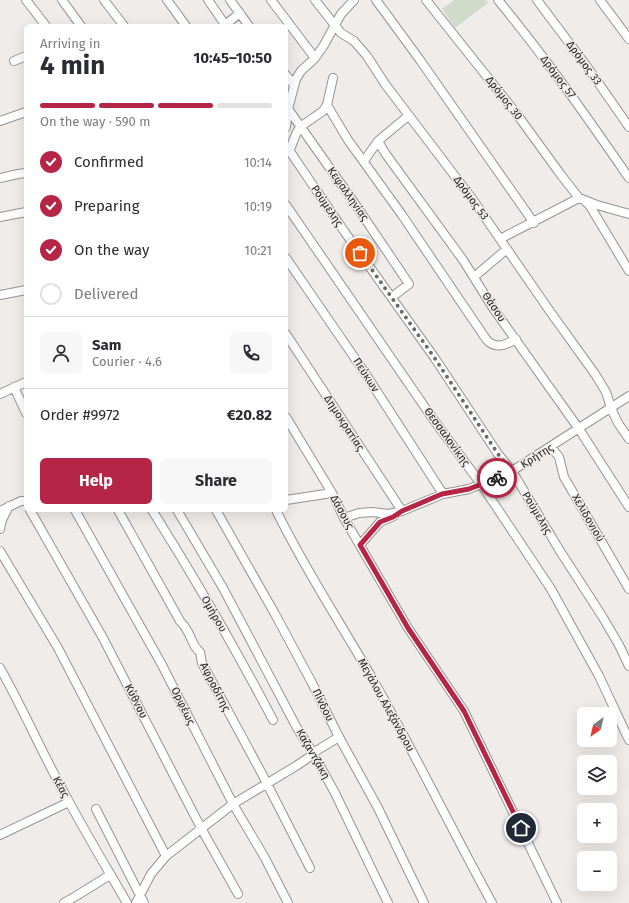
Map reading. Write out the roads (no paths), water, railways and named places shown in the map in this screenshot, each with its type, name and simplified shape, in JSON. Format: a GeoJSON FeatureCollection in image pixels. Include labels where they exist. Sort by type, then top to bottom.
{"type":"FeatureCollection","features":[{"type":"Feature","properties":{"kind":"street"},"geometry":{"type":"LineString","coordinates":[[26,0],[44,24]]}},
{"type":"Feature","properties":{"kind":"street"},"geometry":{"type":"LineString","coordinates":[[62,0],[80,24]]}},
{"type":"Feature","properties":{"kind":"street"},"geometry":{"type":"LineString","coordinates":[[104,0],[122,24]]}},
{"type":"Feature","properties":{"kind":"street"},"geometry":{"type":"LineString","coordinates":[[167,0],[185,24]]}},
{"type":"Feature","properties":{"kind":"street"},"geometry":{"type":"LineString","coordinates":[[208,0],[225,24]]}},
{"type":"Feature","properties":{"kind":"street"},"geometry":{"type":"LineString","coordinates":[[230,0],[248,24]]}},
{"type":"Feature","properties":{"kind":"street"},"geometry":{"type":"LineString","coordinates":[[271,0],[316,58]]}},
{"type":"Feature","properties":{"kind":"street","name":"Δρόμος 53"},"geometry":{"type":"LineString","coordinates":[[315,0],[341,33],[354,41],[367,56],[384,84],[473,200],[595,374],[606,392],[618,423],[629,439]]}},
{"type":"Feature","properties":{"kind":"street"},"geometry":{"type":"LineString","coordinates":[[288,104],[298,75],[316,58],[341,14],[354,0]]}},
{"type":"Feature","properties":{"kind":"street"},"geometry":{"type":"LineString","coordinates":[[376,0],[420,60],[534,223]]}},
{"type":"Feature","properties":{"kind":"street","name":"Δρόμος 30"},"geometry":{"type":"LineString","coordinates":[[426,0],[516,113],[561,176],[590,206],[629,271]]}},
{"type":"Feature","properties":{"kind":"street","name":"Δρόμος 57"},"geometry":{"type":"LineString","coordinates":[[498,0],[536,47],[580,106],[629,178]]}},
{"type":"Feature","properties":{"kind":"street","name":"Δρόμος 33"},"geometry":{"type":"LineString","coordinates":[[537,0],[588,68],[629,127]]}},
{"type":"Feature","properties":{"kind":"street"},"geometry":{"type":"LineString","coordinates":[[600,0],[629,39]]}},
{"type":"Feature","properties":{"kind":"street"},"geometry":{"type":"LineString","coordinates":[[227,24],[240,13]]}},
{"type":"Feature","properties":{"kind":"street"},"geometry":{"type":"LineString","coordinates":[[14,60],[24,57]]}},
{"type":"Feature","properties":{"kind":"street"},"geometry":{"type":"LineString","coordinates":[[288,78],[294,85]]}},
{"type":"Feature","properties":{"kind":"street"},"geometry":{"type":"LineString","coordinates":[[288,151],[300,127],[323,111],[327,105],[333,78]]}},
{"type":"Feature","properties":{"kind":"street"},"geometry":{"type":"LineString","coordinates":[[327,105],[348,140],[402,215],[490,344],[494,346],[501,346],[516,339]]}},
{"type":"Feature","properties":{"kind":"street","name":"Κεφαλληνίας"},"geometry":{"type":"LineString","coordinates":[[288,109],[349,194],[409,284],[392,297]]}},
{"type":"Feature","properties":{"kind":"street"},"geometry":{"type":"LineString","coordinates":[[0,121],[24,113]]}},
{"type":"Feature","properties":{"kind":"street"},"geometry":{"type":"LineString","coordinates":[[364,161],[378,141],[408,116]]}},
{"type":"Feature","properties":{"kind":"street","name":"Θάσου"},"geometry":{"type":"LineString","coordinates":[[378,141],[403,180],[463,260],[493,308],[516,339],[629,507]]}},
{"type":"Feature","properties":{"kind":"street","name":"Ρούμελης"},"geometry":{"type":"LineString","coordinates":[[288,151],[434,357],[498,454],[512,471],[560,551],[602,616],[629,666]]}},
{"type":"Feature","properties":{"kind":"street"},"geometry":{"type":"LineString","coordinates":[[0,178],[24,173]]}},
{"type":"Feature","properties":{"kind":"street"},"geometry":{"type":"LineString","coordinates":[[500,239],[582,199],[605,208],[629,214]]}},
{"type":"Feature","properties":{"kind":"street","name":"Θεσσαλονίκης"},"geometry":{"type":"LineString","coordinates":[[288,208],[433,419],[481,484],[552,589],[599,676],[629,740]]}},
{"type":"Feature","properties":{"kind":"street"},"geometry":{"type":"LineString","coordinates":[[0,217],[24,212]]}},
{"type":"Feature","properties":{"kind":"street"},"geometry":{"type":"LineString","coordinates":[[474,277],[507,249]]}},
{"type":"Feature","properties":{"kind":"street","name":"Πεύκων"},"geometry":{"type":"LineString","coordinates":[[288,261],[365,373],[442,494]]}},
{"type":"Feature","properties":{"kind":"street"},"geometry":{"type":"LineString","coordinates":[[0,295],[24,290]]}},
{"type":"Feature","properties":{"kind":"street","name":"Δημοκρατίας"},"geometry":{"type":"LineString","coordinates":[[288,337],[402,511]]}},
{"type":"Feature","properties":{"kind":"street"},"geometry":{"type":"LineString","coordinates":[[0,394],[24,383]]}},
{"type":"Feature","properties":{"kind":"street"},"geometry":{"type":"LineString","coordinates":[[14,387],[24,409]]}},
{"type":"Feature","properties":{"kind":"street","name":"Κρήτης"},"geometry":{"type":"LineString","coordinates":[[344,518],[360,513],[373,512],[388,514],[402,511],[442,494],[469,489],[512,471],[629,396]]}},
{"type":"Feature","properties":{"kind":"street","name":"Δάσους"},"geometry":{"type":"LineString","coordinates":[[288,420],[332,493],[344,518],[408,628],[464,711],[557,903]]}},
{"type":"Feature","properties":{"kind":"street","name":"Χελιδονιού"},"geometry":{"type":"LineString","coordinates":[[551,447],[559,457],[564,477],[629,589]]}},
{"type":"Feature","properties":{"kind":"street"},"geometry":{"type":"LineString","coordinates":[[288,500],[332,493]]}},
{"type":"Feature","properties":{"kind":"street"},"geometry":{"type":"LineString","coordinates":[[0,510],[24,502]]}},
{"type":"Feature","properties":{"kind":"street"},"geometry":{"type":"LineString","coordinates":[[0,529],[2,520],[9,506]]}},
{"type":"Feature","properties":{"kind":"street"},"geometry":{"type":"LineString","coordinates":[[360,545],[380,522],[393,517],[402,511]]}},
{"type":"Feature","properties":{"kind":"street","name":"Κύθνου"},"geometry":{"type":"LineString","coordinates":[[31,512],[103,638],[201,828],[238,894]]}},
{"type":"Feature","properties":{"kind":"street","name":"Ορφέως"},"geometry":{"type":"LineString","coordinates":[[76,512],[162,665],[233,804],[288,903]]}},
{"type":"Feature","properties":{"kind":"street","name":"Αφροδίτης"},"geometry":{"type":"LineString","coordinates":[[119,512],[180,621],[188,631],[194,646],[200,652],[202,663],[310,868]]}},
{"type":"Feature","properties":{"kind":"street","name":"Ομήρου"},"geometry":{"type":"LineString","coordinates":[[153,512],[247,670],[273,720]]}},
{"type":"Feature","properties":{"kind":"street","name":"Καζαντζάκη"},"geometry":{"type":"LineString","coordinates":[[178,512],[223,588],[297,728],[313,753],[388,903]]}},
{"type":"Feature","properties":{"kind":"street","name":"Πίνδου"},"geometry":{"type":"LineString","coordinates":[[217,512],[279,621],[312,683],[339,737],[378,808],[424,903]]}},
{"type":"Feature","properties":{"kind":"street","name":"Μεγάλου Αλεξάνδρου"},"geometry":{"type":"LineString","coordinates":[[277,512],[302,559],[385,701],[492,903]]}},
{"type":"Feature","properties":{"kind":"street"},"geometry":{"type":"LineString","coordinates":[[0,551],[58,648],[166,856]]}},
{"type":"Feature","properties":{"kind":"street","name":"Κέας"},"geometry":{"type":"LineString","coordinates":[[0,668],[69,802],[127,903]]}},
{"type":"Feature","properties":{"kind":"street"},"geometry":{"type":"LineString","coordinates":[[136,903],[139,895],[152,874],[166,856],[233,804],[296,766],[313,753],[339,737]]}},
{"type":"Feature","properties":{"kind":"street"},"geometry":{"type":"LineString","coordinates":[[0,835],[69,802]]}},
{"type":"Feature","properties":{"kind":"street"},"geometry":{"type":"LineString","coordinates":[[96,810],[144,903]]}},
{"type":"Feature","properties":{"kind":"street"},"geometry":{"type":"LineString","coordinates":[[64,903],[110,874]]}}]}
